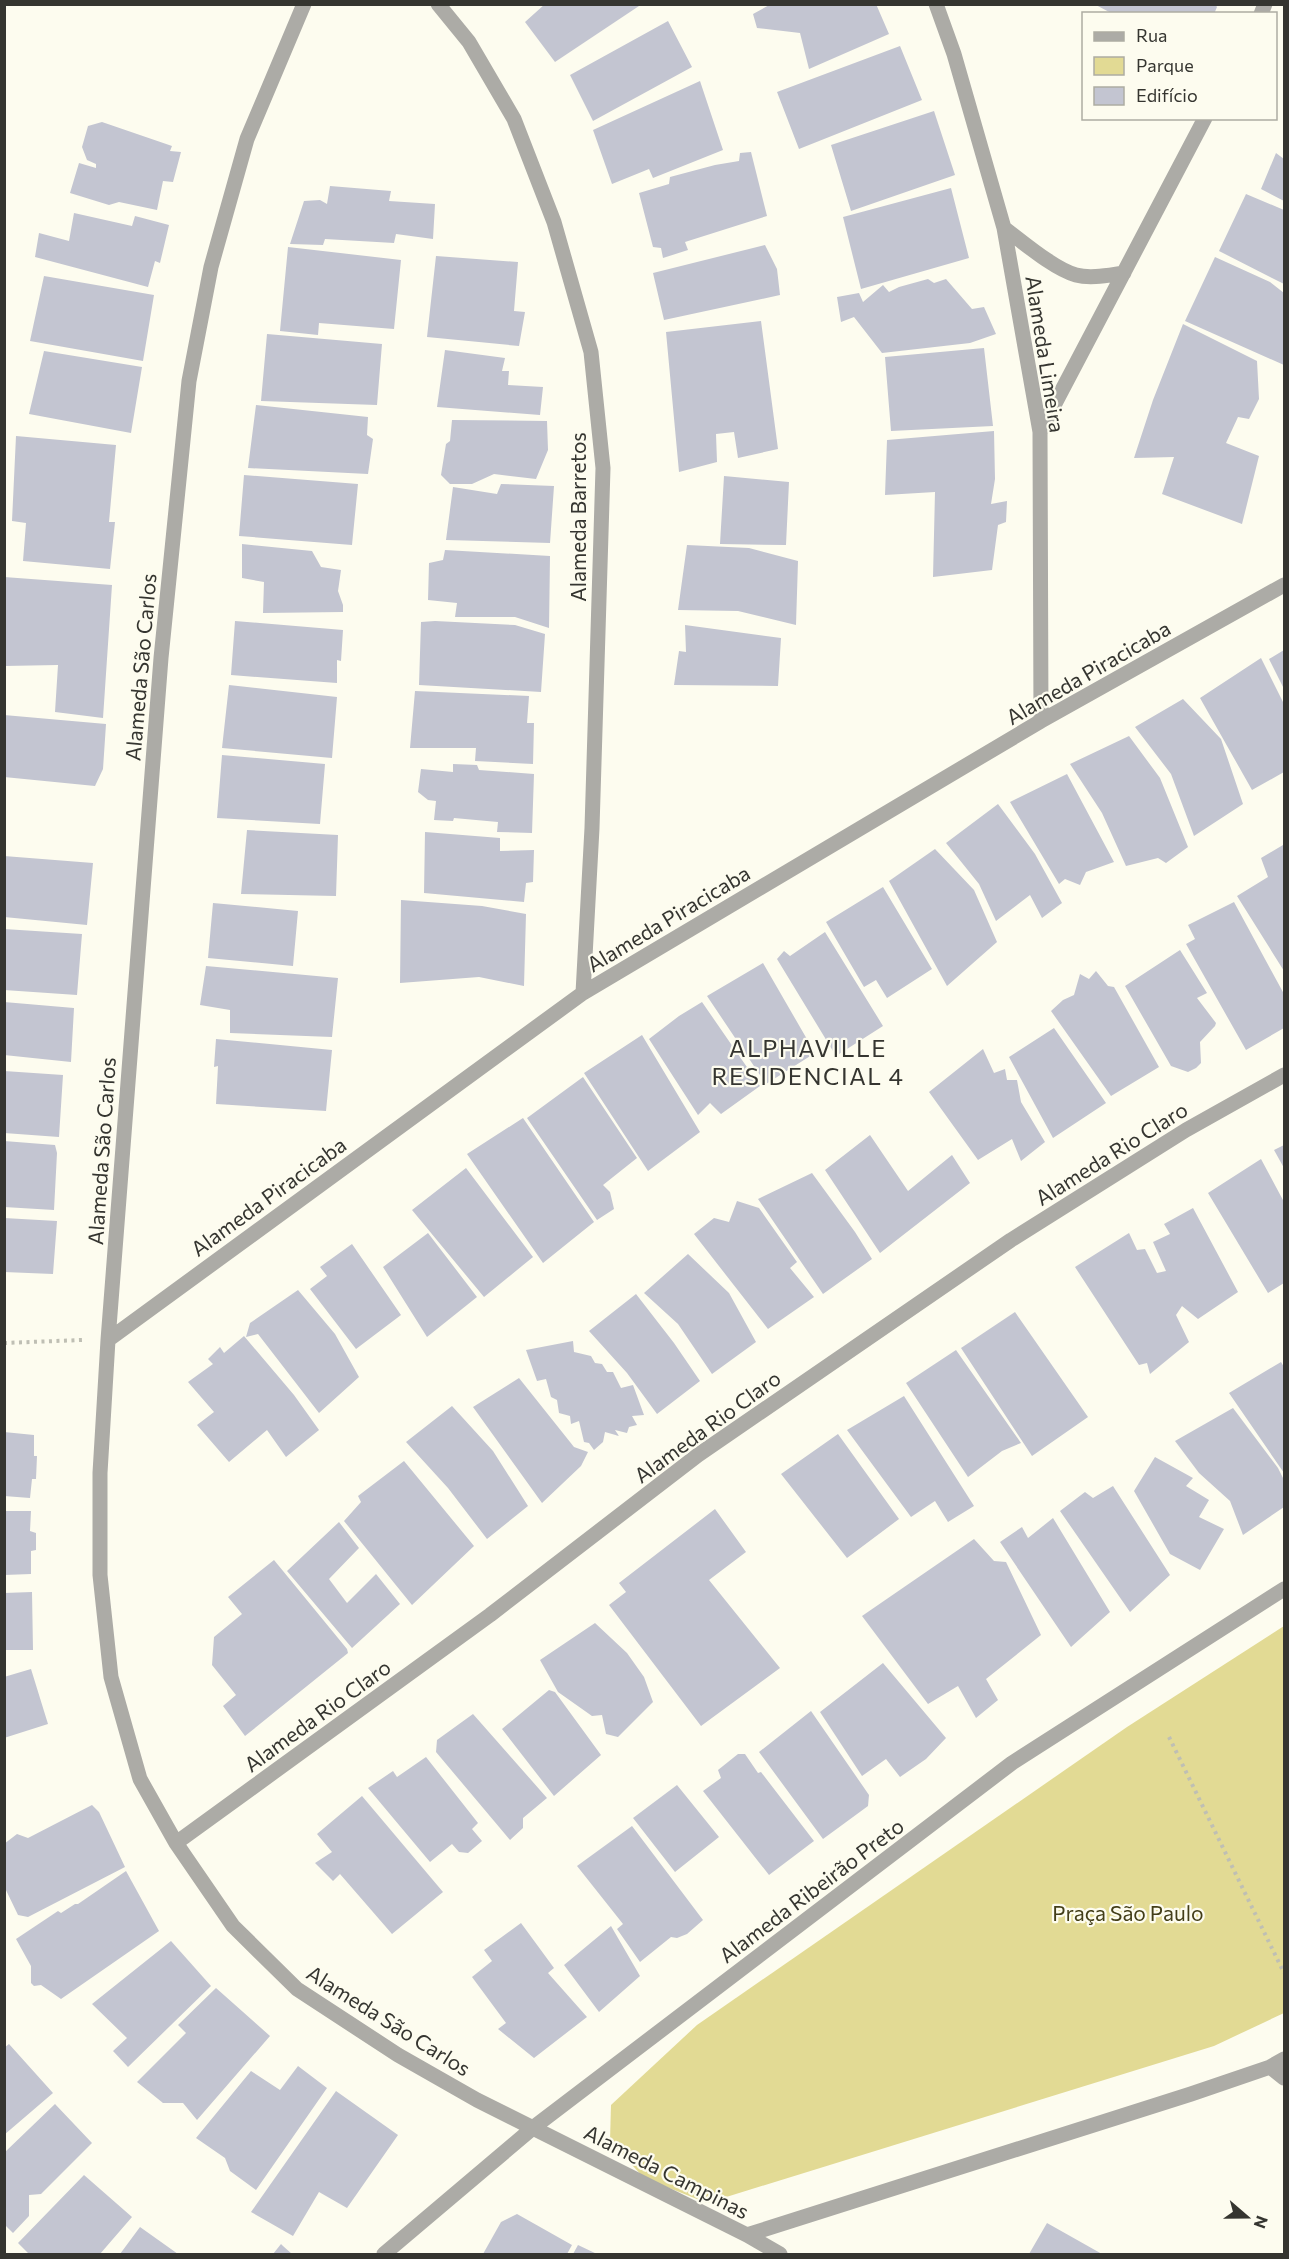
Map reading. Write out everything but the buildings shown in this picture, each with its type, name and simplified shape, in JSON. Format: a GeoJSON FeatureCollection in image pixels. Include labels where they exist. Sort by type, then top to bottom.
{"type":"FeatureCollection","features":[{"type":"Feature","properties":{"kind":"street","name":"Alameda São Carlos"},"geometry":{"type":"LineString","coordinates":[[304,4],[247,139],[211,267],[189,381],[161,658],[99,1473],[100,1575],[111,1677],[140,1779],[176,1844],[233,1926],[297,1989],[398,2055],[477,2100],[534,2127]]}},
{"type":"Feature","properties":{"kind":"street","name":"Alameda Barretos"},"geometry":{"type":"LineString","coordinates":[[438,4],[469,42],[514,119],[554,222],[591,352],[603,468],[592,828],[583,993]]}},
{"type":"Feature","properties":{"kind":"street","name":"Alameda Limeira"},"geometry":{"type":"LineString","coordinates":[[936,4],[954,54],[1004,228],[1040,432],[1041,721]]}},
{"type":"Feature","properties":{"kind":"street"},"geometry":{"type":"LineString","coordinates":[[1040,432],[1204,120]]}},
{"type":"Feature","properties":{"kind":"street"},"geometry":{"type":"LineString","coordinates":[[1004,228],[1049,261],[1076,275],[1100,276],[1124,273]]}},
{"type":"Feature","properties":{"kind":"street","name":"Alameda Piracicaba"},"geometry":{"type":"LineString","coordinates":[[108,1340],[583,993],[1041,721],[1284,585]]}},
{"type":"Feature","properties":{"kind":"street","name":"Alameda Rio Claro"},"geometry":{"type":"LineString","coordinates":[[176,1844],[490,1615],[699,1455],[1011,1240],[1186,1130],[1284,1075]]}},
{"type":"Feature","properties":{"kind":"street","name":"Alameda Ribeirão Preto"},"geometry":{"type":"LineString","coordinates":[[384,2254],[534,2127],[1012,1763],[1284,1589]]}},
{"type":"Feature","properties":{"kind":"street"},"geometry":{"type":"LineString","coordinates":[[747,2235],[1270,2067],[1284,2059]]}},
{"type":"Feature","properties":{"kind":"street"},"geometry":{"type":"LineString","coordinates":[[1270,2067],[1284,2078]]}},
{"type":"Feature","properties":{"kind":"street","name":"Alameda Campinas"},"geometry":{"type":"LineString","coordinates":[[534,2127],[780,2254]]}},
{"type":"Feature","properties":{"kind":"path"},"geometry":{"type":"LineString","coordinates":[[4,1343],[108,1340]]}},
{"type":"Feature","properties":{"kind":"path"},"geometry":{"type":"LineString","coordinates":[[1169,1737],[1284,1973]]}},
{"type":"Feature","properties":{"kind":"green space","name":"Praça São Paulo"},"geometry":{"type":"Polygon","coordinates":[[[1284,1626],[1284,2013],[1214,2046],[707,2203],[644,2178],[610,2141],[611,2105],[697,2025],[1127,1727],[1284,1626]]]}},
{"type":"Feature","properties":{"kind":"district","name":"ALPHAVILLE RESIDENCIAL 4"},"geometry":{"type":"Point","coordinates":[808,1061]}}]}
